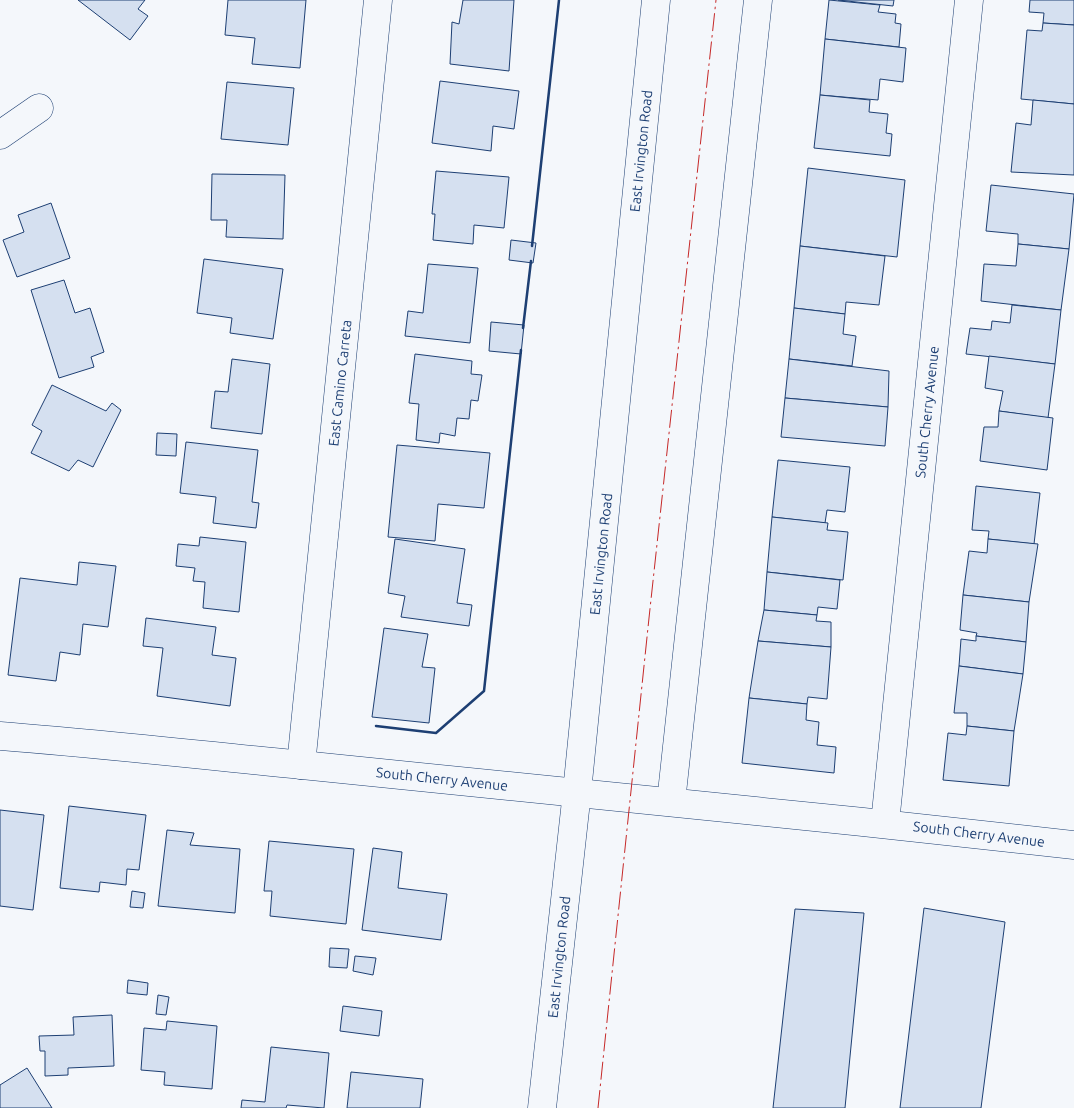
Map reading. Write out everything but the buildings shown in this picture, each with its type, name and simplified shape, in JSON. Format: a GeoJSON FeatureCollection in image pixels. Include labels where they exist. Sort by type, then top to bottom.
{"type":"FeatureCollection","features":[{"type":"Feature","properties":{"kind":"street","name":"East Camino Carreta"},"geometry":{"type":"LineString","coordinates":[[301,765],[378,0]]}},
{"type":"Feature","properties":{"kind":"street","name":"East Irvington Road"},"geometry":{"type":"LineString","coordinates":[[542,1108],[577,792],[656,0]]}},
{"type":"Feature","properties":{"kind":"street"},"geometry":{"type":"LineString","coordinates":[[671,802],[758,0]]}},
{"type":"Feature","properties":{"kind":"street","name":"South Cherry Avenue"},"geometry":{"type":"LineString","coordinates":[[885,823],[969,0]]}},
{"type":"Feature","properties":{"kind":"street"},"geometry":{"type":"LineString","coordinates":[[0,135],[39,108]]}},
{"type":"Feature","properties":{"kind":"street","name":"South Cherry Avenue"},"geometry":{"type":"LineString","coordinates":[[0,736],[107,745],[885,823],[1074,845]]}},
{"type":"Feature","properties":{"kind":"wall"},"geometry":{"type":"LineString","coordinates":[[532,246],[559,0]]}},
{"type":"Feature","properties":{"kind":"wall"},"geometry":{"type":"LineString","coordinates":[[523,328],[531,261]]}},
{"type":"Feature","properties":{"kind":"wall"},"geometry":{"type":"LineString","coordinates":[[376,726],[436,733],[484,691],[521,350]]}},
{"type":"Feature","properties":{"kind":"power"},"geometry":{"type":"LineString","coordinates":[[598,1108],[716,0]]}}]}
